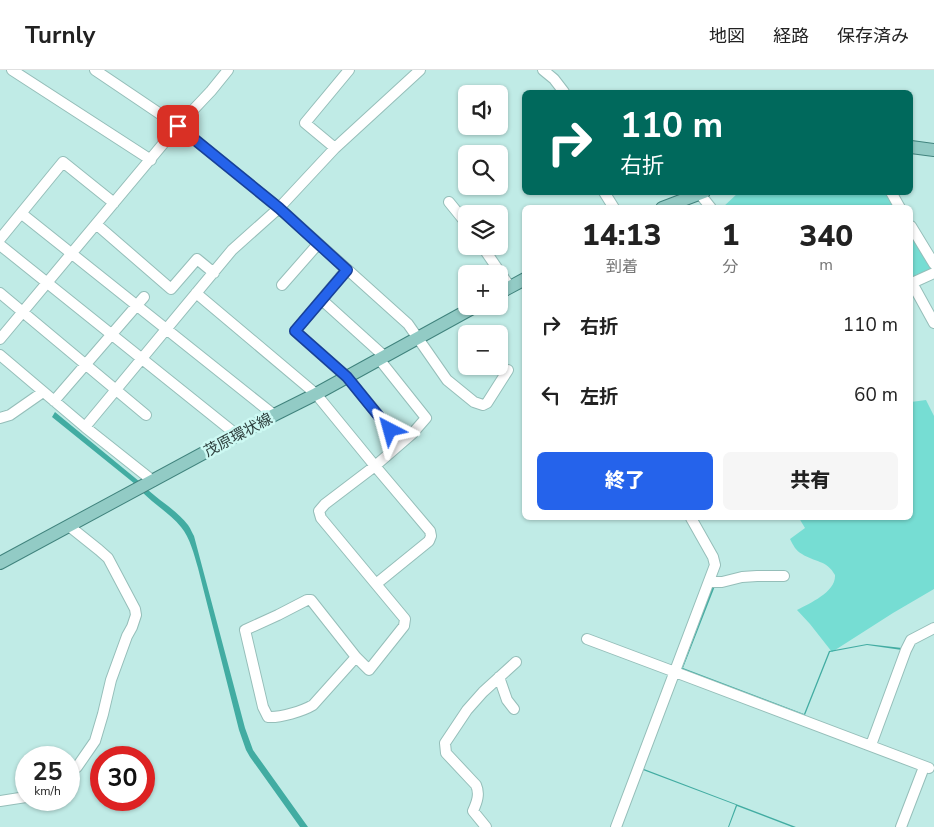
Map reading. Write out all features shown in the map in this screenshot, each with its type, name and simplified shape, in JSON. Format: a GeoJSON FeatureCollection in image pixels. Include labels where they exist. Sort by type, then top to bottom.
{"type":"FeatureCollection","features":[{"type":"Feature","properties":{"kind":"main road"},"geometry":{"type":"LineString","coordinates":[[913,147],[934,150]]}},
{"type":"Feature","properties":{"kind":"main road"},"geometry":{"type":"LineString","coordinates":[[670,205],[697,195]]}},
{"type":"Feature","properties":{"kind":"main road"},"geometry":{"type":"LineString","coordinates":[[508,288],[522,280]]}},
{"type":"Feature","properties":{"kind":"main road","name":"茂原環状線"},"geometry":{"type":"LineString","coordinates":[[0,564],[460,315]]}},
{"type":"Feature","properties":{"kind":"street"},"geometry":{"type":"LineString","coordinates":[[12,70],[150,160]]}},
{"type":"Feature","properties":{"kind":"street"},"geometry":{"type":"LineString","coordinates":[[0,339],[178,126],[228,70]]}},
{"type":"Feature","properties":{"kind":"street"},"geometry":{"type":"LineString","coordinates":[[336,148],[304,122],[349,70]]}},
{"type":"Feature","properties":{"kind":"street"},"geometry":{"type":"LineString","coordinates":[[85,427],[232,250],[279,208],[336,148],[420,70]]}},
{"type":"Feature","properties":{"kind":"street"},"geometry":{"type":"LineString","coordinates":[[543,70],[554,79],[562,90]]}},
{"type":"Feature","properties":{"kind":"street"},"geometry":{"type":"LineString","coordinates":[[554,79],[560,70]]}},
{"type":"Feature","properties":{"kind":"street"},"geometry":{"type":"LineString","coordinates":[[99,71],[178,126],[279,208],[408,324],[442,375],[474,402],[482,405],[487,403],[505,375]]}},
{"type":"Feature","properties":{"kind":"street"},"geometry":{"type":"LineString","coordinates":[[0,239],[63,162],[114,203]]}},
{"type":"Feature","properties":{"kind":"street"},"geometry":{"type":"LineString","coordinates":[[449,202],[458,214]]}},
{"type":"Feature","properties":{"kind":"street"},"geometry":{"type":"LineString","coordinates":[[22,214],[274,415]]}},
{"type":"Feature","properties":{"kind":"street"},"geometry":{"type":"LineString","coordinates":[[96,224],[171,289],[197,259],[214,272]]}},
{"type":"Feature","properties":{"kind":"street"},"geometry":{"type":"LineString","coordinates":[[913,229],[934,264]]}},
{"type":"Feature","properties":{"kind":"street"},"geometry":{"type":"LineString","coordinates":[[282,285],[318,244]]}},
{"type":"Feature","properties":{"kind":"street"},"geometry":{"type":"LineString","coordinates":[[0,246],[237,435]]}},
{"type":"Feature","properties":{"kind":"street"},"geometry":{"type":"LineString","coordinates":[[347,270],[295,331],[347,377],[401,443]]}},
{"type":"Feature","properties":{"kind":"street"},"geometry":{"type":"LineString","coordinates":[[913,283],[934,273]]}},
{"type":"Feature","properties":{"kind":"street"},"geometry":{"type":"LineString","coordinates":[[913,285],[934,323]]}},
{"type":"Feature","properties":{"kind":"street"},"geometry":{"type":"LineString","coordinates":[[0,293],[146,415]]}},
{"type":"Feature","properties":{"kind":"street"},"geometry":{"type":"LineString","coordinates":[[196,294],[316,394],[430,531],[429,541],[376,584]]}},
{"type":"Feature","properties":{"kind":"street"},"geometry":{"type":"LineString","coordinates":[[54,401],[144,297]]}},
{"type":"Feature","properties":{"kind":"street"},"geometry":{"type":"LineString","coordinates":[[322,300],[382,357],[426,418],[412,434],[375,466],[318,511],[321,518],[353,558],[405,619],[405,623],[369,670],[356,657],[311,600],[306,600],[245,630],[263,707],[268,716],[282,715],[313,705],[356,657]]}},
{"type":"Feature","properties":{"kind":"street"},"geometry":{"type":"LineString","coordinates":[[0,355],[85,427],[153,481]]}},
{"type":"Feature","properties":{"kind":"street"},"geometry":{"type":"LineString","coordinates":[[0,418],[10,415],[43,392]]}},
{"type":"Feature","properties":{"kind":"street"},"geometry":{"type":"LineString","coordinates":[[616,827],[715,565],[713,557],[693,520]]}},
{"type":"Feature","properties":{"kind":"street"},"geometry":{"type":"LineString","coordinates":[[69,526],[108,558],[135,609],[136,615],[132,627],[126,636],[111,680],[95,741],[80,763]]}},
{"type":"Feature","properties":{"kind":"street"},"geometry":{"type":"LineString","coordinates":[[709,582],[722,582],[742,577],[784,576]]}},
{"type":"Feature","properties":{"kind":"street"},"geometry":{"type":"LineString","coordinates":[[871,746],[911,640],[934,628]]}},
{"type":"Feature","properties":{"kind":"street"},"geometry":{"type":"LineString","coordinates":[[587,639],[927,768],[902,827]]}},
{"type":"Feature","properties":{"kind":"street"},"geometry":{"type":"LineString","coordinates":[[486,827],[473,811],[477,802],[478,790],[476,785],[446,753],[446,743],[482,692],[516,662]]}},
{"type":"Feature","properties":{"kind":"street"},"geometry":{"type":"LineString","coordinates":[[499,677],[507,700],[514,709]]}},
{"type":"Feature","properties":{"kind":"street"},"geometry":{"type":"LineString","coordinates":[[0,801],[15,799]]}},
{"type":"Feature","properties":{"kind":"shaded area"},"geometry":{"type":"Polygon","coordinates":[[[736,195],[890,195],[897,205],[725,205],[736,195]]]}},
{"type":"Feature","properties":{"kind":"shaded area"},"geometry":{"type":"Polygon","coordinates":[[[913,231],[934,265],[934,273],[913,282],[913,231]]]}},
{"type":"Feature","properties":{"kind":"shaded area"},"geometry":{"type":"Polygon","coordinates":[[[926,400],[934,416],[934,589],[832,652],[797,610],[827,592],[834,581],[835,575],[824,564],[800,553],[790,539],[805,528],[800,520],[913,520],[913,402],[926,400]]]}},
{"type":"Feature","properties":{"kind":"shaded area"},"geometry":{"type":"Polygon","coordinates":[[[55,412],[140,482],[189,526],[194,536],[245,728],[253,750],[308,827],[300,827],[246,750],[239,730],[198,568],[184,531],[176,521],[146,496],[135,484],[52,417],[55,412]]]}},
{"type":"Feature","properties":{"kind":"shaded area"},"geometry":{"type":"Polygon","coordinates":[[[713,585],[715,586],[683,668],[804,714],[829,651],[867,644],[902,648],[902,650],[867,645],[830,652],[805,715],[682,669],[713,585]]]}},
{"type":"Feature","properties":{"kind":"shaded area"},"geometry":{"type":"Polygon","coordinates":[[[644,769],[796,827],[737,806],[728,827],[736,805],[644,769]]]}},
{"type":"Feature","properties":{"kind":"route"},"geometry":{"type":"LineString","coordinates":[[178,126],[279,208],[347,270],[295,331],[347,377],[390,430]]}}]}
